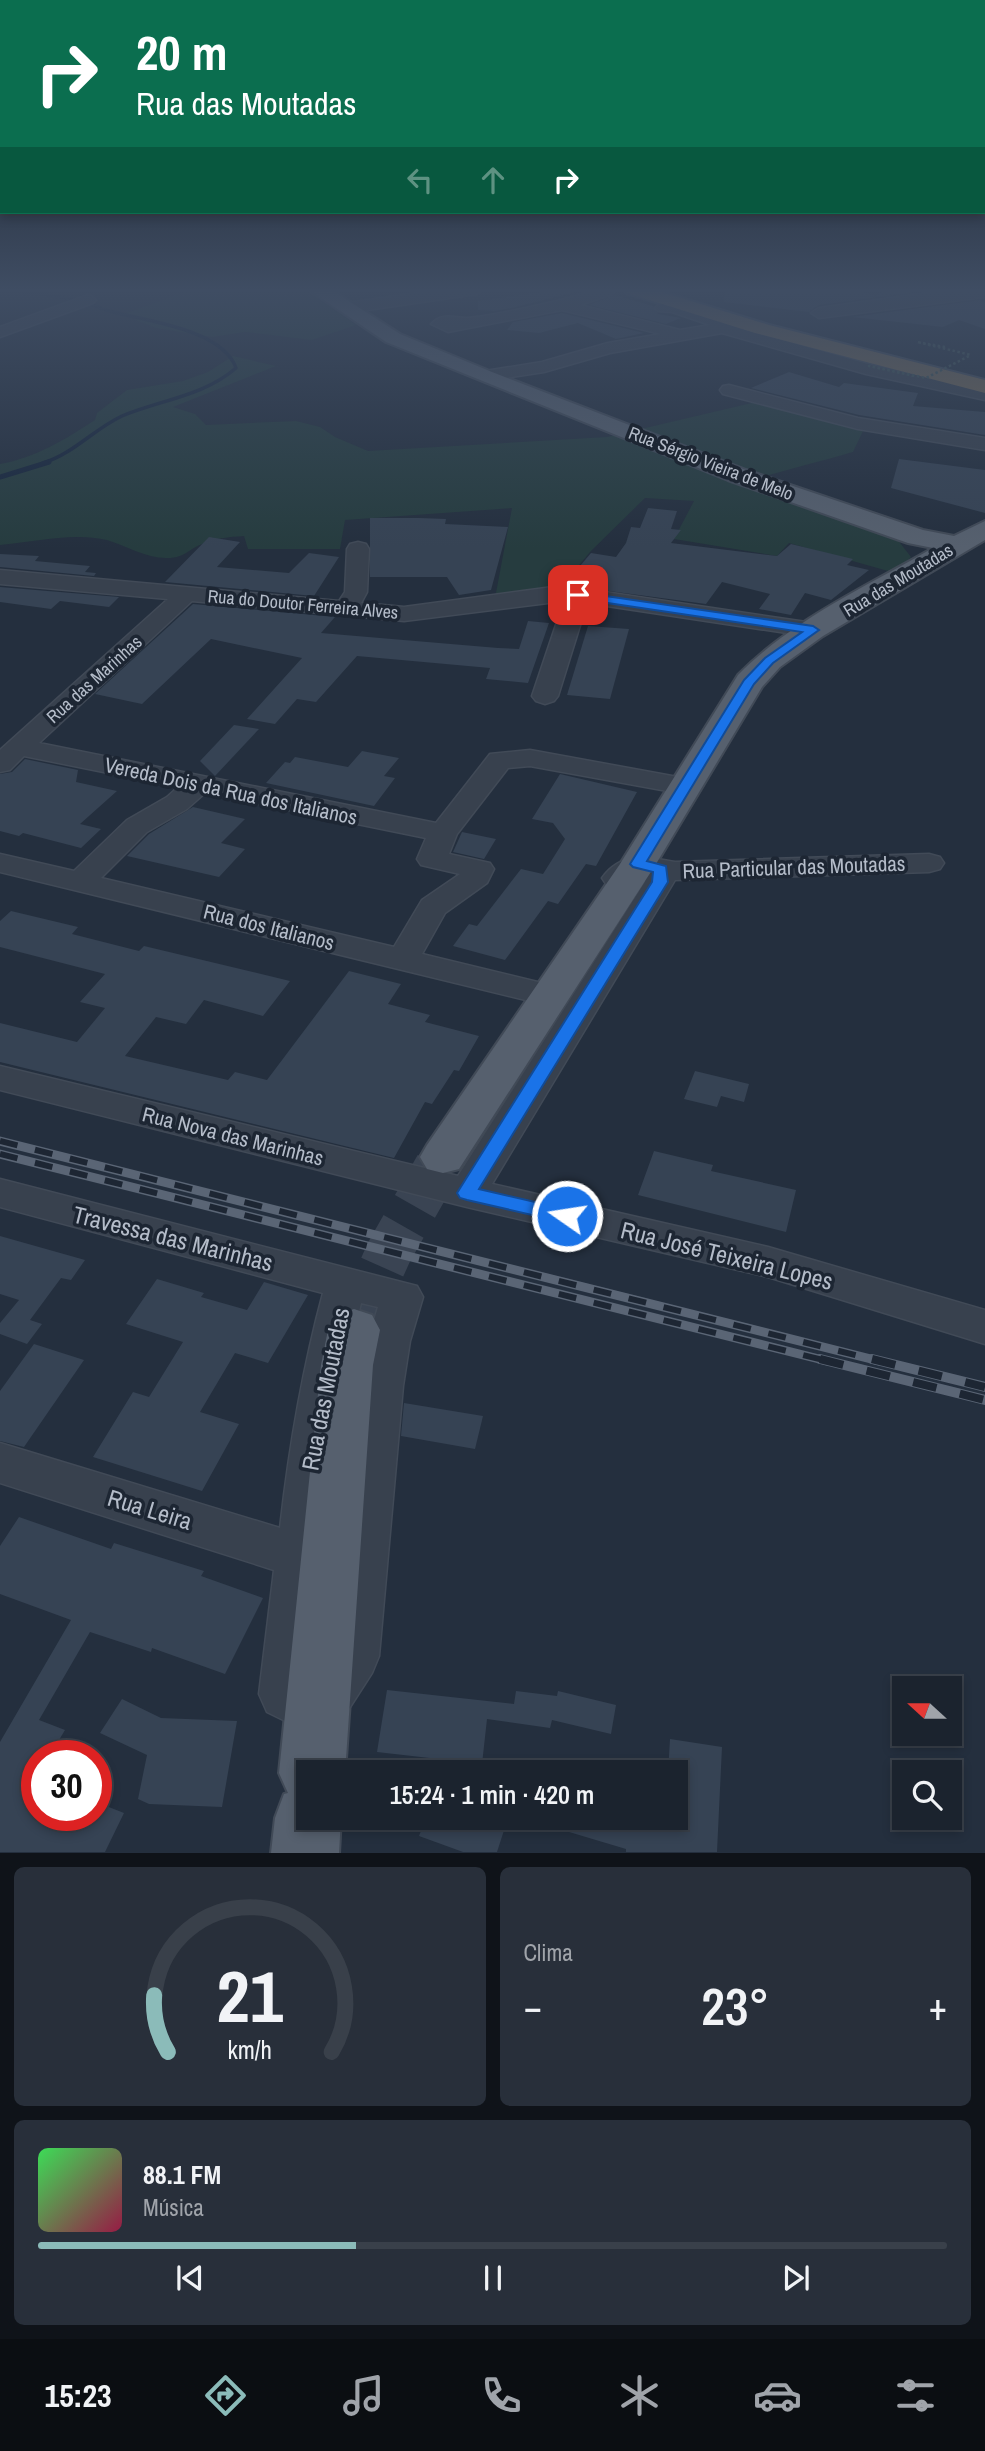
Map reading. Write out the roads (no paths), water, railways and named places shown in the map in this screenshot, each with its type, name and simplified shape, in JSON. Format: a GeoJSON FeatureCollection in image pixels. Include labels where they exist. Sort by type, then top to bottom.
{"type":"FeatureCollection","features":[{"type":"Feature","properties":{"kind":"highway"},"geometry":{"type":"LineString","coordinates":[[940,375],[985,387]]}},
{"type":"Feature","properties":{"kind":"highway"},"geometry":{"type":"LineString","coordinates":[[967,375],[985,380]]}},
{"type":"Feature","properties":{"kind":"main road","name":"Rua Sérgio Vieira de Melo"},"geometry":{"type":"LineString","coordinates":[[485,376],[737,475],[932,544]]}},
{"type":"Feature","properties":{"kind":"main road","name":"Rua das Moutadas"},"geometry":{"type":"LineString","coordinates":[[443,1157],[649,866],[684,786],[749,682],[769,661],[932,544],[985,530]]}},
{"type":"Feature","properties":{"kind":"main road","name":"Rua das Moutadas"},"geometry":{"type":"LineString","coordinates":[[313,1760],[350,1306]]}},
{"type":"Feature","properties":{"kind":"main road"},"geometry":{"type":"LineString","coordinates":[[305,1853],[307,1830]]}},
{"type":"Feature","properties":{"kind":"street"},"geometry":{"type":"LineString","coordinates":[[898,375],[985,395]]}},
{"type":"Feature","properties":{"kind":"street"},"geometry":{"type":"LineString","coordinates":[[729,390],[858,423],[985,444]]}},
{"type":"Feature","properties":{"kind":"street"},"geometry":{"type":"LineString","coordinates":[[346,609],[356,593],[358,549]]}},
{"type":"Feature","properties":{"kind":"street","name":"Rua do Doutor Ferreira Alves"},"geometry":{"type":"LineString","coordinates":[[0,577],[404,614],[553,594],[578,595],[813,630]]}},
{"type":"Feature","properties":{"kind":"street","name":"Rua das Marinhas"},"geometry":{"type":"LineString","coordinates":[[10,755],[187,594]]}},
{"type":"Feature","properties":{"kind":"street"},"geometry":{"type":"LineString","coordinates":[[545,696],[578,595]]}},
{"type":"Feature","properties":{"kind":"street","name":"Vereda Dois da Rua dos Italianos"},"geometry":{"type":"LineString","coordinates":[[10,755],[197,785],[443,833]]}},
{"type":"Feature","properties":{"kind":"street"},"geometry":{"type":"LineString","coordinates":[[403,960],[433,907],[476,877],[479,869],[432,859],[443,833],[500,760],[530,758],[684,786]]}},
{"type":"Feature","properties":{"kind":"street"},"geometry":{"type":"LineString","coordinates":[[80,882],[137,826],[177,803],[197,785]]}},
{"type":"Feature","properties":{"kind":"street","name":"Rua dos Italianos"},"geometry":{"type":"LineString","coordinates":[[0,863],[538,992]]}},
{"type":"Feature","properties":{"kind":"street","name":"Rua Particular das Moutadas"},"geometry":{"type":"LineString","coordinates":[[649,866],[929,863]]}},
{"type":"Feature","properties":{"kind":"street","name":"Rua das Moutadas"},"geometry":{"type":"LineString","coordinates":[[410,1179],[619,874],[649,866],[660,882],[467,1193]]}},
{"type":"Feature","properties":{"kind":"street","name":"Rua Nova das Marinhas"},"geometry":{"type":"LineString","coordinates":[[0,1078],[467,1193]]}},
{"type":"Feature","properties":{"kind":"street","name":"Travessa das Marinhas"},"geometry":{"type":"LineString","coordinates":[[0,1193],[350,1306]]}},
{"type":"Feature","properties":{"kind":"street","name":"Rua José Teixeira Lopes"},"geometry":{"type":"LineString","coordinates":[[467,1193],[768,1262],[985,1327]]}},
{"type":"Feature","properties":{"kind":"street","name":"Rua das Moutadas"},"geometry":{"type":"LineString","coordinates":[[317,1711],[285,1694],[314,1428],[327,1356],[350,1306]]}},
{"type":"Feature","properties":{"kind":"street","name":"Rua Leira"},"geometry":{"type":"LineString","coordinates":[[0,1463],[300,1556]]}},
{"type":"Feature","properties":{"kind":"waterway"},"geometry":{"type":"LineString","coordinates":[[43,463],[64,454],[122,416],[196,391],[225,375]]}},
{"type":"Feature","properties":{"kind":"waterway"},"geometry":{"type":"LineString","coordinates":[[0,477],[49,462]]}},
{"type":"Feature","properties":{"kind":"tunnel"},"geometry":{"type":"LineString","coordinates":[[354,1330],[389,1252],[443,1157]]}},
{"type":"Feature","properties":{"kind":"railway"},"geometry":{"type":"LineString","coordinates":[[0,1141],[879,1361]]}},
{"type":"Feature","properties":{"kind":"railway"},"geometry":{"type":"LineString","coordinates":[[0,1154],[827,1361]]}},
{"type":"Feature","properties":{"kind":"railway"},"geometry":{"type":"LineString","coordinates":[[820,1359],[985,1400]]}},
{"type":"Feature","properties":{"kind":"railway"},"geometry":{"type":"LineString","coordinates":[[872,1359],[985,1387]]}}]}
